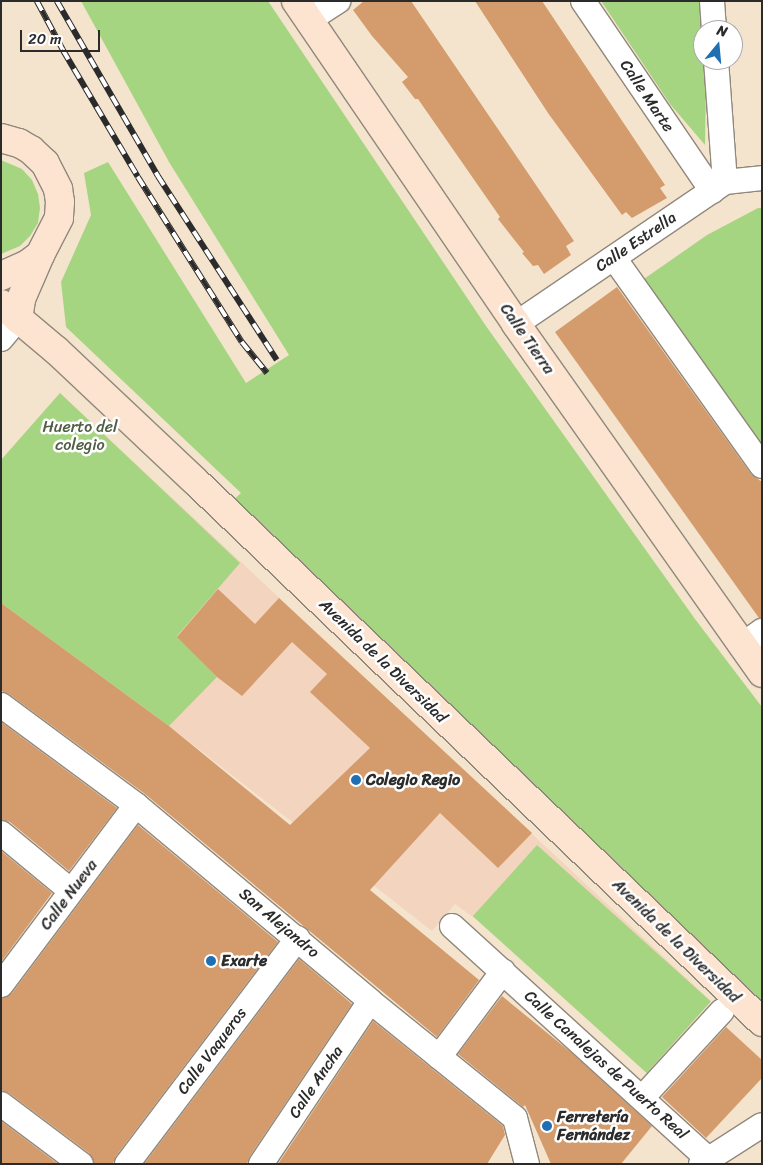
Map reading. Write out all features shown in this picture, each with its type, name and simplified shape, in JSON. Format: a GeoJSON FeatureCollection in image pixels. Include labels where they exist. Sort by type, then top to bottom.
{"type":"FeatureCollection","features":[{"type":"Feature","properties":{"kind":"main road","name":"Calle Tierra"},"geometry":{"type":"LineString","coordinates":[[302,11],[516,324],[751,638],[762,673]]}},
{"type":"Feature","properties":{"kind":"main road"},"geometry":{"type":"LineString","coordinates":[[1,138],[19,143],[31,150],[45,163],[58,189],[59,218],[7,321]]}},
{"type":"Feature","properties":{"kind":"main road"},"geometry":{"type":"LineString","coordinates":[[1,276],[28,264],[40,255]]}},
{"type":"Feature","properties":{"kind":"main road","name":"Avenida de la Diversidad"},"geometry":{"type":"LineString","coordinates":[[7,321],[56,351],[762,1022]]}},
{"type":"Feature","properties":{"kind":"street"},"geometry":{"type":"LineString","coordinates":[[302,11],[338,1]]}},
{"type":"Feature","properties":{"kind":"street","name":"Calle Marte"},"geometry":{"type":"LineString","coordinates":[[583,1],[718,186]]}},
{"type":"Feature","properties":{"kind":"street"},"geometry":{"type":"LineString","coordinates":[[712,1],[713,20]]}},
{"type":"Feature","properties":{"kind":"street"},"geometry":{"type":"LineString","coordinates":[[716,70],[718,186]]}},
{"type":"Feature","properties":{"kind":"street","name":"Calle Estrella"},"geometry":{"type":"LineString","coordinates":[[516,324],[718,186],[762,178]]}},
{"type":"Feature","properties":{"kind":"street"},"geometry":{"type":"LineString","coordinates":[[614,258],[762,466]]}},
{"type":"Feature","properties":{"kind":"street","name":"San Alejandro"},"geometry":{"type":"LineString","coordinates":[[1,705],[136,805],[298,938],[370,1001],[515,1118],[519,1158]]}},
{"type":"Feature","properties":{"kind":"street","name":"Calle Nueva"},"geometry":{"type":"LineString","coordinates":[[1,985],[136,805]]}},
{"type":"Feature","properties":{"kind":"street"},"geometry":{"type":"LineString","coordinates":[[1,833],[71,891]]}},
{"type":"Feature","properties":{"kind":"street","name":"Calle Canalejas de Puerto Real"},"geometry":{"type":"LineString","coordinates":[[452,926],[642,1098],[705,1162]]}},
{"type":"Feature","properties":{"kind":"street","name":"Calle Vaqueros"},"geometry":{"type":"LineString","coordinates":[[127,1164],[298,938]]}},
{"type":"Feature","properties":{"kind":"street"},"geometry":{"type":"LineString","coordinates":[[439,1057],[503,972]]}},
{"type":"Feature","properties":{"kind":"street","name":"Calle Ancha"},"geometry":{"type":"LineString","coordinates":[[261,1164],[370,1001]]}},
{"type":"Feature","properties":{"kind":"street"},"geometry":{"type":"LineString","coordinates":[[642,1098],[722,1010]]}},
{"type":"Feature","properties":{"kind":"street"},"geometry":{"type":"LineString","coordinates":[[1,1104],[81,1164]]}},
{"type":"Feature","properties":{"kind":"street"},"geometry":{"type":"LineString","coordinates":[[705,1162],[762,1125]]}},
{"type":"Feature","properties":{"kind":"shaded area","name":"Colegio Regio"},"geometry":{"type":"Polygon","coordinates":[[[60,393],[711,1001],[646,1072],[477,920],[455,904],[432,931],[169,726],[1,460],[60,393]]]}},
{"type":"Feature","properties":{"kind":"green space"},"geometry":{"type":"Polygon","coordinates":[[[81,1],[268,1],[486,326],[695,619],[762,707],[762,1001],[533,788],[232,501],[241,493],[66,327],[61,282],[91,215],[84,173],[108,162],[246,383],[289,355],[169,162],[81,1]]]}},
{"type":"Feature","properties":{"kind":"green space"},"geometry":{"type":"Polygon","coordinates":[[[601,1],[700,1],[701,20],[693,20],[693,70],[705,70],[705,145],[670,104],[601,1]]]}},
{"type":"Feature","properties":{"kind":"green space"},"geometry":{"type":"Polygon","coordinates":[[[1,160],[22,169],[32,180],[38,194],[40,208],[38,223],[30,236],[20,246],[1,254],[1,160]]]}},
{"type":"Feature","properties":{"kind":"green space"},"geometry":{"type":"Polygon","coordinates":[[[758,208],[762,208],[762,448],[641,281],[707,235],[758,208]]]}},
{"type":"Feature","properties":{"kind":"green space","name":"Huerto del colegio"},"geometry":{"type":"Polygon","coordinates":[[[60,393],[240,563],[177,636],[217,677],[169,726],[1,603],[1,460],[60,393]]]}},
{"type":"Feature","properties":{"kind":"green space"},"geometry":{"type":"Polygon","coordinates":[[[537,845],[711,1002],[647,1073],[473,916],[537,845]]]}},
{"type":"Feature","properties":{"kind":"building"},"geometry":{"type":"Polygon","coordinates":[[[364,1],[411,1],[574,241],[566,246],[571,255],[544,274],[538,265],[533,266],[522,253],[524,252],[498,219],[500,217],[418,99],[415,99],[402,82],[408,77],[372,36],[353,10],[364,1]]]}},
{"type":"Feature","properties":{"kind":"building"},"geometry":{"type":"Polygon","coordinates":[[[475,1],[542,1],[665,185],[660,188],[667,198],[632,218],[626,212],[622,215],[548,113],[475,1]]]}},
{"type":"Feature","properties":{"kind":"building"},"geometry":{"type":"Polygon","coordinates":[[[617,287],[751,474],[762,482],[762,617],[759,618],[555,332],[617,287]]]}},
{"type":"Feature","properties":{"kind":"building"},"geometry":{"type":"Polygon","coordinates":[[[218,589],[255,624],[279,598],[532,833],[498,868],[440,813],[370,890],[479,980],[437,1037],[145,794],[9,694],[1,691],[1,603],[169,726],[290,825],[370,748],[310,692],[327,674],[292,642],[242,696],[217,677],[177,637],[218,589]]]}},
{"type":"Feature","properties":{"kind":"building"},"geometry":{"type":"Polygon","coordinates":[[[1,722],[117,808],[69,871],[10,822],[1,820],[1,722]]]}},
{"type":"Feature","properties":{"kind":"building"},"geometry":{"type":"Polygon","coordinates":[[[138,825],[278,942],[116,1156],[113,1164],[94,1164],[89,1153],[9,1093],[1,1090],[1,998],[12,993],[138,825]]]}},
{"type":"Feature","properties":{"kind":"building"},"geometry":{"type":"Polygon","coordinates":[[[1,851],[52,893],[1,962],[1,851]]]}},
{"type":"Feature","properties":{"kind":"building"},"geometry":{"type":"Polygon","coordinates":[[[299,959],[352,1004],[250,1156],[247,1164],[144,1164],[299,959]]]}},
{"type":"Feature","properties":{"kind":"building"},"geometry":{"type":"Polygon","coordinates":[[[502,996],[573,1054],[652,1126],[621,1164],[551,1164],[525,1105],[523,1107],[458,1054],[502,996]]]}},
{"type":"Feature","properties":{"kind":"building"},"geometry":{"type":"Polygon","coordinates":[[[373,1021],[503,1126],[505,1135],[487,1164],[278,1164],[373,1021]]]}},
{"type":"Feature","properties":{"kind":"building"},"geometry":{"type":"Polygon","coordinates":[[[726,1027],[762,1060],[762,1078],[706,1138],[662,1097],[726,1027]]]}},
{"type":"Feature","properties":{"kind":"building"},"geometry":{"type":"Polygon","coordinates":[[[1,1121],[58,1164],[1,1164],[1,1121]]]}},
{"type":"Feature","properties":{"kind":"railway"},"geometry":{"type":"LineString","coordinates":[[37,1],[63,50],[138,177],[242,342],[267,373]]}},
{"type":"Feature","properties":{"kind":"railway"},"geometry":{"type":"LineString","coordinates":[[57,1],[158,176],[277,360]]}},
{"type":"Feature","properties":{"kind":"place","name":"Colegio Regio"},"geometry":{"type":"Point","coordinates":[356,780]}},
{"type":"Feature","properties":{"kind":"place","name":"Exarte"},"geometry":{"type":"Point","coordinates":[211,961]}},
{"type":"Feature","properties":{"kind":"place","name":"Ferretería Fernández"},"geometry":{"type":"Point","coordinates":[547,1126]}}]}
